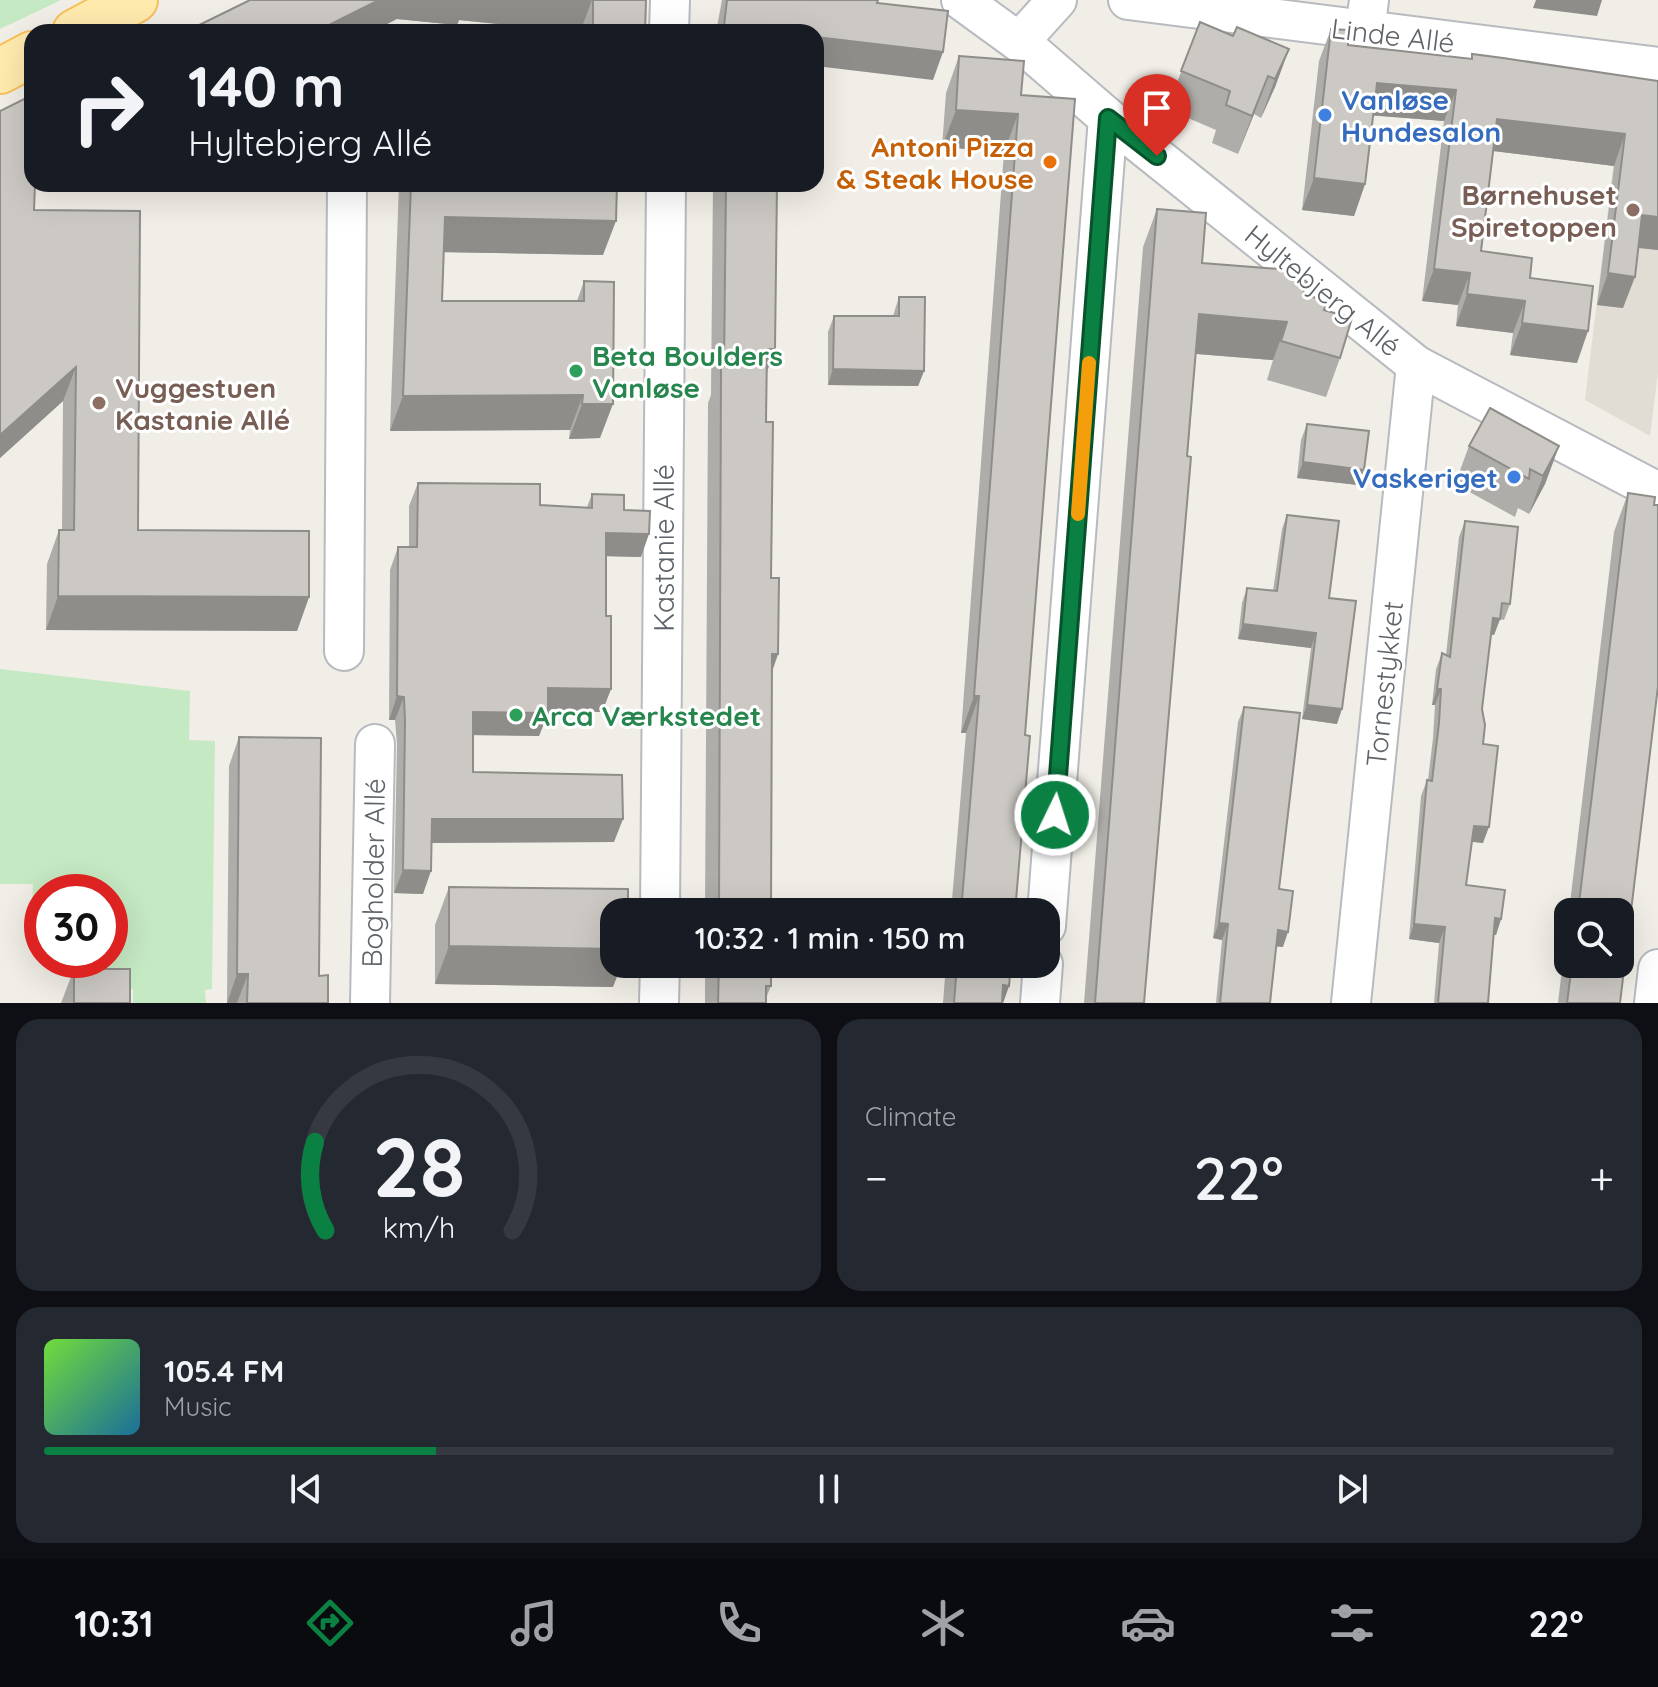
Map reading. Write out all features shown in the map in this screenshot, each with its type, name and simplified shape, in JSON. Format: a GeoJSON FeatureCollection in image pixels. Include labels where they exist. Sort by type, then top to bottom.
{"type":"FeatureCollection","features":[{"type":"Feature","properties":{"kind":"main road"},"geometry":{"type":"LineString","coordinates":[[90,24],[135,0]]}},
{"type":"Feature","properties":{"kind":"main road"},"geometry":{"type":"LineString","coordinates":[[0,71],[24,58]]}},
{"type":"Feature","properties":{"kind":"street"},"geometry":{"type":"LineString","coordinates":[[669,24],[670,0]]}},
{"type":"Feature","properties":{"kind":"street"},"geometry":{"type":"LineString","coordinates":[[961,0],[1019,42],[1057,0]]}},
{"type":"Feature","properties":{"kind":"street","name":"Linde Allé"},"geometry":{"type":"LineString","coordinates":[[1128,0],[1367,16],[1658,67]]}},
{"type":"Feature","properties":{"kind":"street","name":"Hyltebjerg Allé"},"geometry":{"type":"LineString","coordinates":[[1019,42],[1108,118],[1416,365],[1658,492]]}},
{"type":"Feature","properties":{"kind":"street"},"geometry":{"type":"LineString","coordinates":[[1048,898],[1108,118]]}},
{"type":"Feature","properties":{"kind":"street"},"geometry":{"type":"LineString","coordinates":[[344,651],[347,192]]}},
{"type":"Feature","properties":{"kind":"street","name":"Kastanie Allé"},"geometry":{"type":"LineString","coordinates":[[660,898],[666,192]]}},
{"type":"Feature","properties":{"kind":"street","name":"Tornestykket"},"geometry":{"type":"LineString","coordinates":[[1351,1003],[1416,365]]}},
{"type":"Feature","properties":{"kind":"street","name":"Bogholder Allé"},"geometry":{"type":"LineString","coordinates":[[370,1003],[375,744]]}},
{"type":"Feature","properties":{"kind":"street"},"geometry":{"type":"LineString","coordinates":[[1654,1003],[1658,969]]}},
{"type":"Feature","properties":{"kind":"street"},"geometry":{"type":"LineString","coordinates":[[659,1003],[660,978]]}},
{"type":"Feature","properties":{"kind":"street"},"geometry":{"type":"LineString","coordinates":[[1040,1003],[1042,978]]}},
{"type":"Feature","properties":{"kind":"shaded area","name":"Børnehuset Spiretoppen"},"geometry":{"type":"Polygon","coordinates":[[[1620,110],[1658,115],[1658,373],[1650,436],[1585,400],[1620,110]]]}},
{"type":"Feature","properties":{"kind":"green space"},"geometry":{"type":"Polygon","coordinates":[[[0,0],[61,0],[0,29],[0,0]]]}},
{"type":"Feature","properties":{"kind":"green space"},"geometry":{"type":"Polygon","coordinates":[[[0,669],[190,691],[189,740],[215,741],[212,989],[205,990],[206,1003],[133,1003],[133,989],[74,988],[74,978],[128,978],[128,874],[24,874],[24,884],[0,884],[0,669]]]}},
{"type":"Feature","properties":{"kind":"building"},"geometry":{"type":"Polygon","coordinates":[[[250,0],[379,0],[331,24],[201,24],[250,0]]]}},
{"type":"Feature","properties":{"kind":"building"},"geometry":{"type":"Polygon","coordinates":[[[593,0],[646,0],[645,24],[593,24],[593,0]]]}},
{"type":"Feature","properties":{"kind":"building"},"geometry":{"type":"Polygon","coordinates":[[[727,0],[878,0],[877,3],[948,11],[943,52],[824,38],[824,24],[724,24],[727,0]]]}},
{"type":"Feature","properties":{"kind":"building"},"geometry":{"type":"Polygon","coordinates":[[[1200,22],[1233,36],[1237,27],[1289,49],[1275,79],[1268,76],[1252,116],[1226,105],[1230,91],[1181,71],[1200,22]]]}},
{"type":"Feature","properties":{"kind":"building"},"geometry":{"type":"Polygon","coordinates":[[[1331,29],[1348,30],[1348,45],[1472,59],[1472,54],[1658,81],[1658,217],[1642,215],[1635,277],[1608,273],[1625,134],[1497,119],[1481,251],[1532,258],[1530,278],[1593,286],[1588,331],[1522,323],[1525,301],[1467,294],[1470,273],[1434,269],[1456,90],[1377,83],[1365,184],[1314,178],[1331,29]]]}},
{"type":"Feature","properties":{"kind":"building"},"geometry":{"type":"Polygon","coordinates":[[[959,56],[1024,61],[1021,95],[1075,99],[1025,735],[1030,736],[1016,898],[962,898],[979,696],[974,696],[1018,114],[956,110],[959,56]]]}},
{"type":"Feature","properties":{"kind":"building"},"geometry":{"type":"Polygon","coordinates":[[[24,99],[24,192],[35,192],[34,210],[140,211],[138,530],[309,531],[309,597],[58,596],[59,530],[74,530],[76,367],[0,435],[0,111],[24,99]]]}},
{"type":"Feature","properties":{"kind":"building"},"geometry":{"type":"Polygon","coordinates":[[[411,192],[617,192],[616,221],[445,217],[442,301],[584,301],[584,281],[614,282],[613,404],[582,404],[583,395],[403,396],[411,192]]]}},
{"type":"Feature","properties":{"kind":"building"},"geometry":{"type":"Polygon","coordinates":[[[726,192],[777,192],[775,349],[767,349],[766,422],[773,422],[771,578],[779,578],[778,654],[772,654],[771,898],[719,898],[721,366],[724,366],[726,192]]]}},
{"type":"Feature","properties":{"kind":"building"},"geometry":{"type":"Polygon","coordinates":[[[1157,209],[1206,213],[1202,263],[1292,270],[1307,282],[1303,294],[1327,301],[1324,310],[1352,318],[1340,358],[1281,341],[1287,322],[1199,314],[1187,456],[1191,457],[1144,1003],[1095,1003],[1157,209]]]}},
{"type":"Feature","properties":{"kind":"building"},"geometry":{"type":"Polygon","coordinates":[[[899,297],[925,297],[924,371],[833,369],[834,316],[899,316],[899,297]]]}},
{"type":"Feature","properties":{"kind":"building"},"geometry":{"type":"Polygon","coordinates":[[[1490,408],[1559,446],[1543,476],[1530,469],[1529,479],[1469,446],[1490,408]]]}},
{"type":"Feature","properties":{"kind":"building"},"geometry":{"type":"Polygon","coordinates":[[[1307,424],[1369,431],[1364,470],[1303,462],[1307,424]]]}},
{"type":"Feature","properties":{"kind":"building"},"geometry":{"type":"Polygon","coordinates":[[[418,483],[540,484],[540,505],[592,508],[592,494],[624,495],[624,510],[650,511],[649,534],[606,533],[606,616],[611,616],[611,689],[548,688],[548,713],[473,712],[473,772],[622,775],[623,819],[432,819],[431,871],[403,870],[405,721],[404,697],[397,696],[398,547],[417,547],[418,483]]]}},
{"type":"Feature","properties":{"kind":"building"},"geometry":{"type":"Polygon","coordinates":[[[1628,493],[1655,497],[1654,505],[1658,505],[1658,686],[1633,898],[1580,898],[1628,493]]]}},
{"type":"Feature","properties":{"kind":"building"},"geometry":{"type":"Polygon","coordinates":[[[1287,515],[1339,521],[1329,598],[1356,601],[1342,709],[1307,705],[1316,633],[1243,624],[1247,588],[1277,591],[1287,515]]]}},
{"type":"Feature","properties":{"kind":"building"},"geometry":{"type":"Polygon","coordinates":[[[1465,521],[1518,527],[1510,604],[1502,603],[1500,619],[1493,618],[1482,709],[1485,725],[1483,744],[1498,746],[1489,827],[1474,826],[1466,885],[1505,890],[1501,919],[1495,918],[1488,1003],[1438,1003],[1445,927],[1414,924],[1427,780],[1432,781],[1439,723],[1441,689],[1437,689],[1442,653],[1450,657],[1465,521]]]}},
{"type":"Feature","properties":{"kind":"building"},"geometry":{"type":"Polygon","coordinates":[[[1244,707],[1300,713],[1279,889],[1293,891],[1288,932],[1278,930],[1270,1003],[1220,1003],[1228,924],[1219,923],[1244,707]]]}},
{"type":"Feature","properties":{"kind":"building"},"geometry":{"type":"Polygon","coordinates":[[[239,737],[321,738],[319,976],[328,975],[328,1003],[247,1003],[248,974],[237,974],[239,737]]]}},
{"type":"Feature","properties":{"kind":"building"},"geometry":{"type":"Polygon","coordinates":[[[449,887],[628,889],[628,898],[600,898],[600,949],[449,946],[449,887]]]}},
{"type":"Feature","properties":{"kind":"building"},"geometry":{"type":"Polygon","coordinates":[[[130,969],[130,1003],[74,1003],[74,978],[128,978],[130,969]]]}},
{"type":"Feature","properties":{"kind":"building"},"geometry":{"type":"Polygon","coordinates":[[[719,978],[771,978],[771,986],[766,986],[766,1003],[718,1003],[719,978]]]}},
{"type":"Feature","properties":{"kind":"building"},"geometry":{"type":"Polygon","coordinates":[[[956,978],[1010,978],[1009,986],[1003,985],[1002,1003],[954,1003],[956,978]]]}},
{"type":"Feature","properties":{"kind":"building"},"geometry":{"type":"Polygon","coordinates":[[[1570,978],[1623,978],[1620,1003],[1567,1003],[1570,978]]]}},
{"type":"Feature","properties":{"kind":"slow traffic"},"geometry":{"type":"LineString","coordinates":[[1078,514],[1089,363]]}},
{"type":"Feature","properties":{"kind":"place","name":"Vanløse Hundesalon"},"geometry":{"type":"Point","coordinates":[1325,115]}},
{"type":"Feature","properties":{"kind":"place","name":"Antoni Pizza & Steak House"},"geometry":{"type":"Point","coordinates":[1050,162]}},
{"type":"Feature","properties":{"kind":"place","name":"Børnehuset Spiretoppen"},"geometry":{"type":"Point","coordinates":[1633,210]}},
{"type":"Feature","properties":{"kind":"place","name":"Beta Boulders Vanløse"},"geometry":{"type":"Point","coordinates":[576,371]}},
{"type":"Feature","properties":{"kind":"place","name":"Vuggestuen Kastanie Allé"},"geometry":{"type":"Point","coordinates":[99,403]}},
{"type":"Feature","properties":{"kind":"place","name":"Vaskeriget"},"geometry":{"type":"Point","coordinates":[1514,477]}},
{"type":"Feature","properties":{"kind":"place","name":"Arca Værkstedet"},"geometry":{"type":"Point","coordinates":[516,715]}},
{"type":"Feature","properties":{"kind":"route"},"geometry":{"type":"LineString","coordinates":[[1055,815],[1108,118],[1157,156]]}}]}
